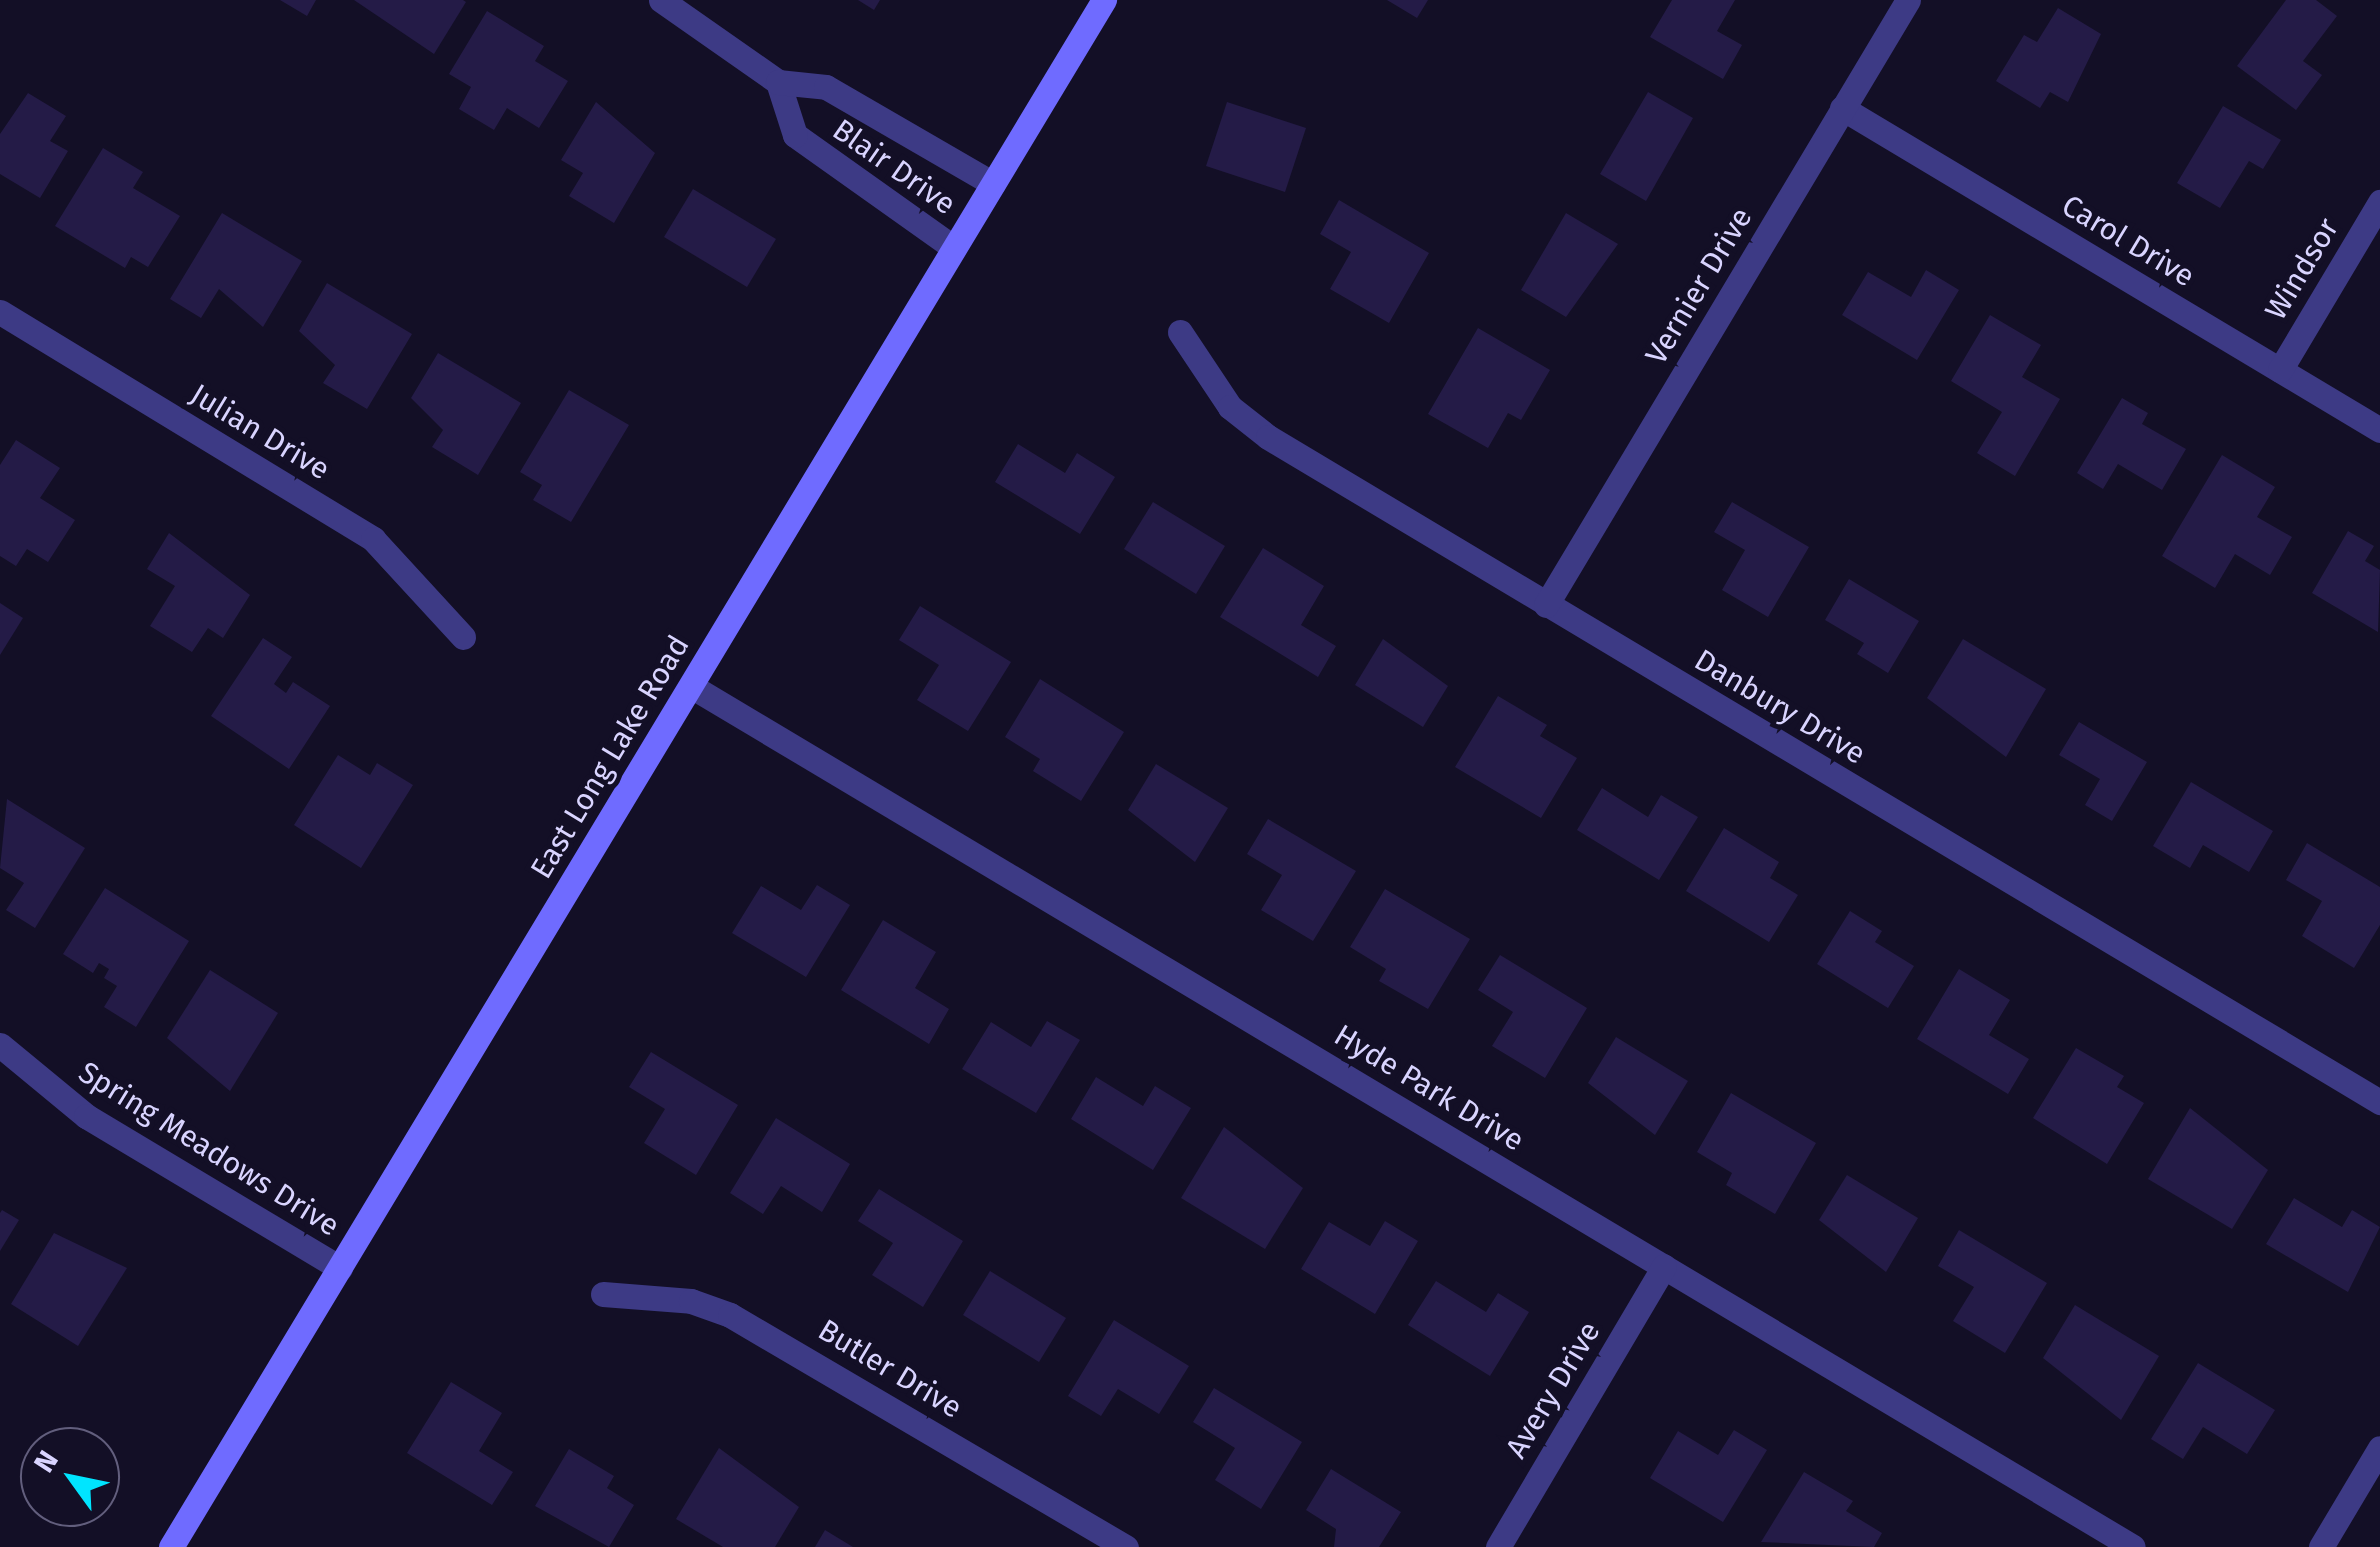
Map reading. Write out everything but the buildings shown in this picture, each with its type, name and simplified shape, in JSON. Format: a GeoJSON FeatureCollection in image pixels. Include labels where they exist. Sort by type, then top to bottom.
{"type":"FeatureCollection","features":[{"type":"Feature","properties":{"kind":"main road","name":"East Long Lake Road"},"geometry":{"type":"LineString","coordinates":[[171,1547],[1104,0]]}},
{"type":"Feature","properties":{"kind":"street","name":"Blair Drive"},"geometry":{"type":"LineString","coordinates":[[661,0],[778,82],[826,87],[993,184]]}},
{"type":"Feature","properties":{"kind":"street","name":"Vernier Drive"},"geometry":{"type":"LineString","coordinates":[[1546,605],[1908,0]]}},
{"type":"Feature","properties":{"kind":"street","name":"Blair Drive"},"geometry":{"type":"LineString","coordinates":[[778,82],[795,135],[954,248]]}},
{"type":"Feature","properties":{"kind":"street","name":"Carol Drive"},"geometry":{"type":"LineString","coordinates":[[1842,108],[2380,430]]}},
{"type":"Feature","properties":{"kind":"street","name":"Windsor"},"geometry":{"type":"LineString","coordinates":[[2280,370],[2380,202]]}},
{"type":"Feature","properties":{"kind":"street","name":"Julian Drive"},"geometry":{"type":"LineString","coordinates":[[0,312],[373,539],[463,636]]}},
{"type":"Feature","properties":{"kind":"street","name":"Danbury Drive"},"geometry":{"type":"LineString","coordinates":[[1180,332],[1230,407],[1268,438],[2380,1102]]}},
{"type":"Feature","properties":{"kind":"street","name":"Hyde Park Drive"},"geometry":{"type":"LineString","coordinates":[[691,686],[2133,1547]]}},
{"type":"Feature","properties":{"kind":"street","name":"Spring Meadows Drive"},"geometry":{"type":"LineString","coordinates":[[0,1045],[99,1125],[340,1268]]}},
{"type":"Feature","properties":{"kind":"street","name":"Avery Drive"},"geometry":{"type":"LineString","coordinates":[[1498,1547],[1664,1266]]}},
{"type":"Feature","properties":{"kind":"street","name":"Butler Drive"},"geometry":{"type":"LineString","coordinates":[[603,1294],[691,1301],[730,1315],[1126,1547]]}},
{"type":"Feature","properties":{"kind":"street"},"geometry":{"type":"LineString","coordinates":[[2322,1547],[2380,1448]]}}]}
